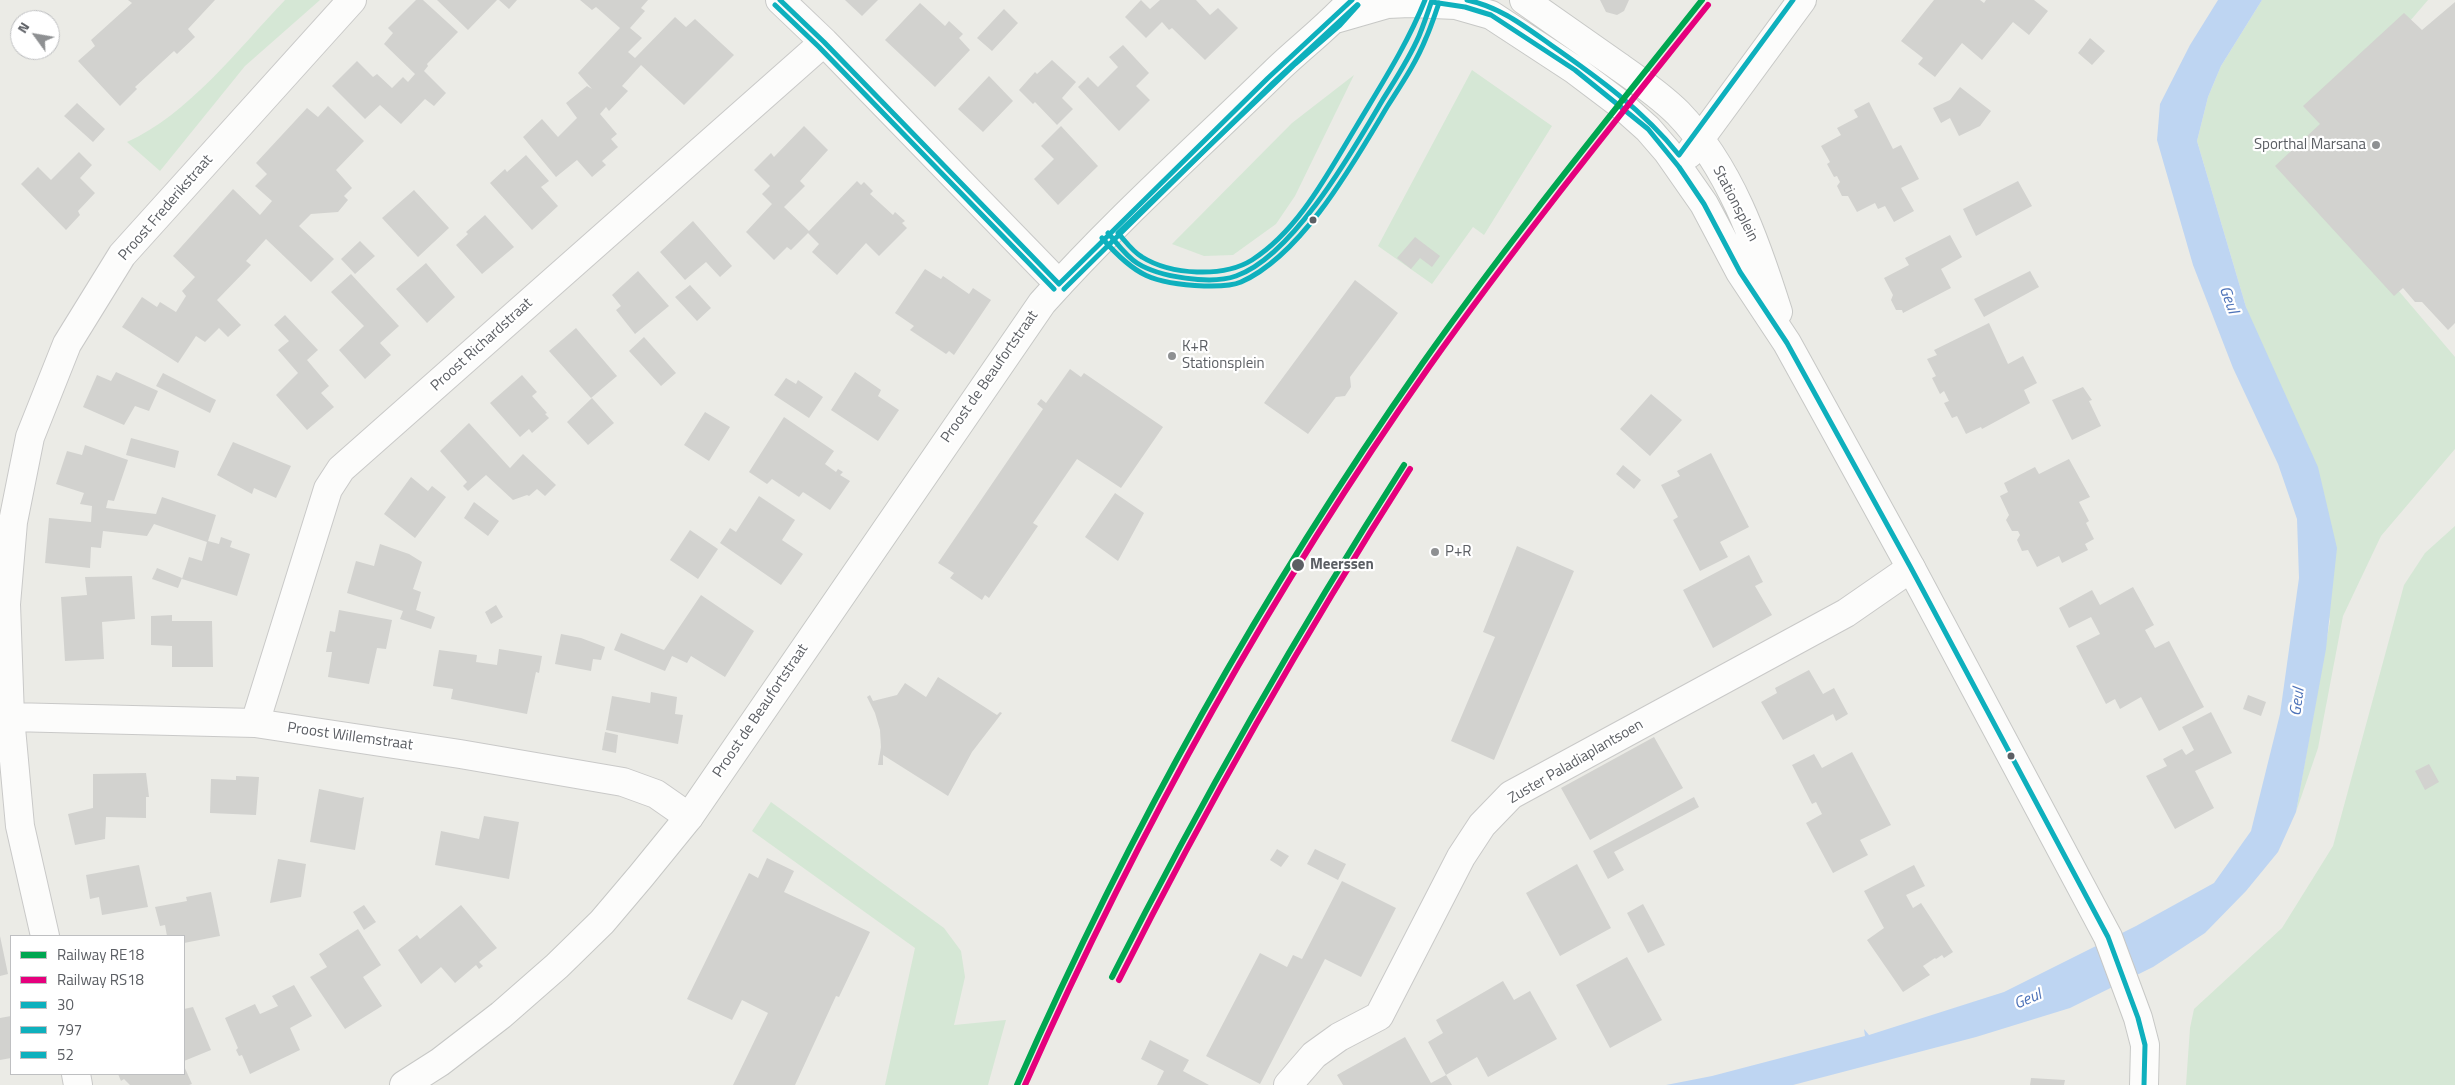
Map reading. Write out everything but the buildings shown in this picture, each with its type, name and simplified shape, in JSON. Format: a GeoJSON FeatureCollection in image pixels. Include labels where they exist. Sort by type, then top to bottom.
{"type":"FeatureCollection","features":[{"type":"Feature","properties":{"kind":"street","name":"Proost Frederikstraat"},"geometry":{"type":"LineString","coordinates":[[45,935],[20,826],[5,718],[6,604],[13,522],[30,437],[67,344],[122,255],[352,0]]}},
{"type":"Feature","properties":{"kind":"street"},"geometry":{"type":"LineString","coordinates":[[780,0],[824,42],[1058,284],[1108,233],[1290,58],[1344,9],[1432,1],[1492,15],[1620,104],[1648,129],[1679,167],[1704,204],[1740,272],[1787,343],[1911,568],[2108,937],[2138,1018],[2145,1045],[2144,1085]]}},
{"type":"Feature","properties":{"kind":"street","name":"Stationsplein"},"geometry":{"type":"LineString","coordinates":[[1524,0],[1658,96],[1676,112],[1699,140],[1730,188],[1762,259],[1787,343]]}},
{"type":"Feature","properties":{"kind":"street"},"geometry":{"type":"LineString","coordinates":[[1679,167],[1802,0]]}},
{"type":"Feature","properties":{"kind":"street","name":"Proost Richardstraat"},"geometry":{"type":"LineString","coordinates":[[254,723],[328,489],[341,469],[824,42]]}},
{"type":"Feature","properties":{"kind":"street","name":"Proost de Beaufortstraat"},"geometry":{"type":"LineString","coordinates":[[404,1085],[440,1062],[501,1015],[557,966],[602,922],[689,816],[1021,331],[1058,284]]}},
{"type":"Feature","properties":{"kind":"street","name":"Zuster Paladiaplantsoen"},"geometry":{"type":"LineString","coordinates":[[1288,1085],[1314,1055],[1338,1037],[1379,1016],[1461,857],[1482,825],[1511,796],[1846,614],[1911,568]]}},
{"type":"Feature","properties":{"kind":"street","name":"Proost Willemstraat"},"geometry":{"type":"LineString","coordinates":[[5,718],[254,723],[460,754],[623,782],[656,794],[689,816]]}},
{"type":"Feature","properties":{"kind":"green space"},"geometry":{"type":"Polygon","coordinates":[[[285,0],[320,0],[245,66],[160,171],[127,142],[149,130],[192,98],[285,0]]]}},
{"type":"Feature","properties":{"kind":"green space"},"geometry":{"type":"Polygon","coordinates":[[[2262,0],[2428,0],[2289,162],[2455,357],[2455,449],[2381,536],[2343,616],[2318,748],[2296,812],[2330,621],[2246,307],[2197,141],[2208,97],[2221,66],[2262,0]]]}},
{"type":"Feature","properties":{"kind":"green space"},"geometry":{"type":"Polygon","coordinates":[[[1472,70],[1552,126],[1484,235],[1473,227],[1432,284],[1378,246],[1472,70]]]}},
{"type":"Feature","properties":{"kind":"green space"},"geometry":{"type":"Polygon","coordinates":[[[1354,75],[1295,196],[1276,224],[1233,255],[1204,256],[1172,244],[1292,123],[1354,75]]]}},
{"type":"Feature","properties":{"kind":"green space"},"geometry":{"type":"Polygon","coordinates":[[[2455,526],[2455,1085],[2186,1085],[2190,1028],[2194,1009],[2282,928],[2333,846],[2404,585],[2425,553],[2455,526]]]}},
{"type":"Feature","properties":{"kind":"green space"},"geometry":{"type":"Polygon","coordinates":[[[771,802],[944,928],[961,951],[965,977],[954,1025],[1006,1020],[988,1085],[885,1085],[915,948],[752,831],[771,802]]]}},
{"type":"Feature","properties":{"kind":"water","name":"Geul"},"geometry":{"type":"Polygon","coordinates":[[[2218,0],[2262,0],[2221,66],[2208,97],[2197,141],[2246,307],[2318,467],[2337,548],[2326,649],[2296,812],[2278,852],[2246,891],[2205,933],[2153,967],[2070,1008],[1976,1037],[1793,1085],[1666,1085],[1712,1076],[1865,1036],[1864,1029],[1869,1035],[2004,992],[2136,926],[2214,883],[2251,831],[2280,714],[2299,578],[2297,519],[2278,464],[2233,368],[2193,265],[2157,140],[2160,104],[2190,45],[2218,0]]]}},
{"type":"Feature","properties":{"kind":"rail line","name":"RE18"},"geometry":{"type":"LineString","coordinates":[[1017,1085],[1060,990],[1152,805],[1253,626],[1307,538],[1363,451],[1455,317],[1559,180],[1702,0]]}},
{"type":"Feature","properties":{"kind":"rail line","name":"RS18"},"geometry":{"type":"LineString","coordinates":[[1025,1085],[1113,898],[1160,807],[1209,716],[1315,539],[1371,452],[1462,321],[1566,184],[1708,5]]}},
{"type":"Feature","properties":{"kind":"rail line","name":"RE18"},"geometry":{"type":"LineString","coordinates":[[1112,977],[1180,846],[1252,717],[1326,590],[1404,465]]}},
{"type":"Feature","properties":{"kind":"rail line","name":"RS18"},"geometry":{"type":"LineString","coordinates":[[1119,980],[1152,915],[1258,721],[1332,594],[1410,469]]}},
{"type":"Feature","properties":{"kind":"transit line","name":"30"},"geometry":{"type":"LineString","coordinates":[[780,0],[824,42],[1059,284]]}},
{"type":"Feature","properties":{"kind":"transit line","name":"30"},"geometry":{"type":"LineString","coordinates":[[1059,284],[1268,78],[1352,0]]}},
{"type":"Feature","properties":{"kind":"transit line","name":"52"},"geometry":{"type":"LineString","coordinates":[[1358,5],[1340,25],[1295,64],[1118,233],[1136,252],[1142,257],[1167,268],[1182,271],[1212,272],[1240,266],[1269,248],[1298,217],[1323,181],[1393,65],[1425,0]]}},
{"type":"Feature","properties":{"kind":"transit line","name":"30"},"geometry":{"type":"LineString","coordinates":[[1108,233],[1125,253],[1137,263],[1171,276],[1199,280],[1225,279],[1236,276],[1257,265],[1279,247],[1299,225],[1338,174],[1411,53],[1421,32],[1432,0]]}},
{"type":"Feature","properties":{"kind":"transit line","name":"52"},"geometry":{"type":"LineString","coordinates":[[1467,0],[1501,12],[1585,69],[1635,109],[1679,155],[1793,0]]}},
{"type":"Feature","properties":{"kind":"transit line","name":"30"},"geometry":{"type":"LineString","coordinates":[[1432,2],[1465,7],[1491,15],[1575,70],[1648,129],[1679,167],[1704,204],[1740,272],[1787,343],[1911,568],[2108,937],[2138,1018],[2145,1045],[2144,1085]]}},
{"type":"Feature","properties":{"kind":"transit line","name":"797"},"geometry":{"type":"LineString","coordinates":[[1102,238],[1135,269],[1146,276],[1171,283],[1204,286],[1237,284],[1263,269],[1285,251],[1305,230],[1342,180],[1413,65],[1428,34],[1439,3]]}},
{"type":"Feature","properties":{"kind":"transit line","name":"797"},"geometry":{"type":"LineString","coordinates":[[775,5],[819,47],[1054,289]]}},
{"type":"Feature","properties":{"kind":"transit line","name":"797"},"geometry":{"type":"LineString","coordinates":[[1064,289],[1273,83],[1357,5]]}},
{"type":"Feature","properties":{"kind":"place","name":"Sporthal Marsana"},"geometry":{"type":"Point","coordinates":[2376,145]}},
{"type":"Feature","properties":{"kind":"place","name":"K+R Stationsplein"},"geometry":{"type":"Point","coordinates":[1172,356]}},
{"type":"Feature","properties":{"kind":"place","name":"P+R"},"geometry":{"type":"Point","coordinates":[1435,552]}},
{"type":"Feature","properties":{"kind":"place","name":"Meerssen"},"geometry":{"type":"Point","coordinates":[1298,565]}}]}
